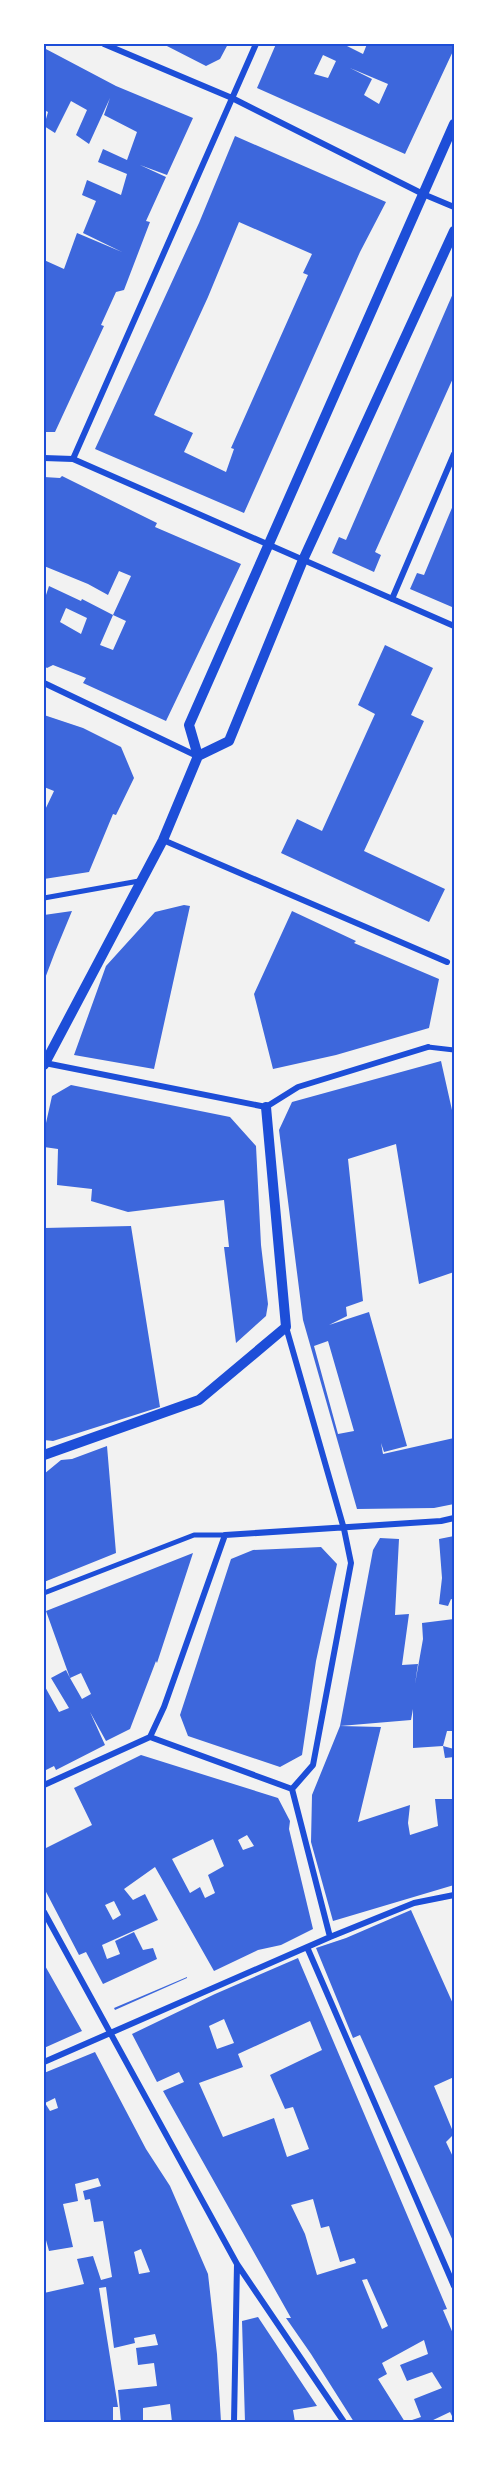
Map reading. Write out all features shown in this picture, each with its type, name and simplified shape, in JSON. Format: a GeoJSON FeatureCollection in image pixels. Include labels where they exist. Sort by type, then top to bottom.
{"type":"FeatureCollection","features":[{"type":"Feature","properties":{"kind":"street"},"geometry":{"type":"LineString","coordinates":[[104,44],[232,98],[423,194],[454,207]]}},
{"type":"Feature","properties":{"kind":"street"},"geometry":{"type":"LineString","coordinates":[[73,459],[256,44]]}},
{"type":"Feature","properties":{"kind":"street"},"geometry":{"type":"LineString","coordinates":[[454,124],[189,725],[198,756],[163,840],[44,1064],[266,1107],[298,1087],[428,1047],[454,1050]]}},
{"type":"Feature","properties":{"kind":"street"},"geometry":{"type":"LineString","coordinates":[[198,756],[229,741],[303,560],[454,231]]}},
{"type":"Feature","properties":{"kind":"street"},"geometry":{"type":"LineString","coordinates":[[392,599],[454,454]]}},
{"type":"Feature","properties":{"kind":"street"},"geometry":{"type":"LineString","coordinates":[[44,458],[73,459],[454,626]]}},
{"type":"Feature","properties":{"kind":"street"},"geometry":{"type":"LineString","coordinates":[[44,683],[198,756]]}},
{"type":"Feature","properties":{"kind":"street"},"geometry":{"type":"LineString","coordinates":[[163,840],[454,965]]}},
{"type":"Feature","properties":{"kind":"street"},"geometry":{"type":"LineString","coordinates":[[44,898],[141,881]]}},
{"type":"Feature","properties":{"kind":"street"},"geometry":{"type":"LineString","coordinates":[[266,1107],[286,1327],[344,1529],[351,1563],[313,1765],[292,1789]]}},
{"type":"Feature","properties":{"kind":"street"},"geometry":{"type":"LineString","coordinates":[[44,1455],[199,1400],[286,1327]]}},
{"type":"Feature","properties":{"kind":"street"},"geometry":{"type":"LineString","coordinates":[[44,1593],[194,1535],[344,1529],[454,1518]]}},
{"type":"Feature","properties":{"kind":"street"},"geometry":{"type":"LineString","coordinates":[[44,1785],[150,1737],[164,1707],[225,1535]]}},
{"type":"Feature","properties":{"kind":"street"},"geometry":{"type":"LineString","coordinates":[[150,1737],[292,1789]]}},
{"type":"Feature","properties":{"kind":"street"},"geometry":{"type":"LineString","coordinates":[[292,1789],[330,1937]]}},
{"type":"Feature","properties":{"kind":"street"},"geometry":{"type":"LineString","coordinates":[[44,2062],[330,1937],[414,1903],[454,1895]]}},
{"type":"Feature","properties":{"kind":"street"},"geometry":{"type":"LineString","coordinates":[[44,1912],[237,2264],[344,2422]]}},
{"type":"Feature","properties":{"kind":"street"},"geometry":{"type":"LineString","coordinates":[[307,1947],[454,2286]]}},
{"type":"Feature","properties":{"kind":"street"},"geometry":{"type":"LineString","coordinates":[[234,2422],[237,2264]]}},
{"type":"Feature","properties":{"kind":"building"},"geometry":{"type":"Polygon","coordinates":[[[163,44],[228,44],[220,59],[206,66],[163,44]]]}},
{"type":"Feature","properties":{"kind":"building"},"geometry":{"type":"Polygon","coordinates":[[[276,44],[348,44],[347,46],[363,54],[367,44],[454,44],[454,49],[405,154],[257,88],[276,44]],[[323,55],[314,74],[328,78],[336,61],[323,55]],[[350,68],[372,79],[364,95],[379,104],[388,84],[350,68]]]}},
{"type":"Feature","properties":{"kind":"building"},"geometry":{"type":"Polygon","coordinates":[[[44,48],[116,86],[193,118],[167,175],[140,165],[166,177],[146,221],[150,222],[124,290],[116,292],[101,325],[104,326],[55,432],[44,432],[44,260],[64,269],[77,233],[122,252],[83,233],[96,201],[82,195],[87,180],[121,195],[127,174],[98,162],[103,149],[127,160],[137,132],[104,115],[110,98],[89,144],[76,135],[87,110],[71,101],[55,133],[44,126],[48,112],[44,110],[44,48]]]}},
{"type":"Feature","properties":{"kind":"building"},"geometry":{"type":"Polygon","coordinates":[[[235,136],[386,202],[360,252],[244,513],[95,449],[199,223],[235,136]],[[239,222],[208,297],[154,415],[193,433],[184,452],[226,472],[234,449],[231,448],[308,275],[303,273],[312,254],[239,222]]]}},
{"type":"Feature","properties":{"kind":"building"},"geometry":{"type":"Polygon","coordinates":[[[454,291],[454,376],[375,552],[381,555],[374,572],[332,553],[339,537],[346,540],[454,291]]]}},
{"type":"Feature","properties":{"kind":"building"},"geometry":{"type":"Polygon","coordinates":[[[62,476],[157,523],[155,527],[241,564],[166,721],[83,683],[86,678],[53,665],[47,668],[44,666],[44,601],[49,586],[113,615],[131,576],[119,571],[108,595],[44,566],[44,477],[60,478],[62,476]],[[66,608],[60,622],[81,634],[87,618],[66,608]],[[113,615],[100,645],[113,650],[126,621],[113,615]]]}},
{"type":"Feature","properties":{"kind":"building"},"geometry":{"type":"Polygon","coordinates":[[[454,503],[454,603],[452,607],[410,589],[417,573],[424,575],[454,503]]]}},
{"type":"Feature","properties":{"kind":"building"},"geometry":{"type":"Polygon","coordinates":[[[385,645],[433,668],[411,715],[424,721],[364,851],[445,889],[429,922],[281,853],[297,819],[322,831],[375,714],[358,705],[385,645]]]}},
{"type":"Feature","properties":{"kind":"building"},"geometry":{"type":"Polygon","coordinates":[[[44,715],[83,728],[121,747],[134,778],[116,815],[113,814],[89,872],[44,879],[44,812],[54,791],[44,787],[44,715]]]}},
{"type":"Feature","properties":{"kind":"building"},"geometry":{"type":"Polygon","coordinates":[[[184,905],[190,906],[154,1069],[74,1055],[106,966],[155,912],[184,905]]]}},
{"type":"Feature","properties":{"kind":"building"},"geometry":{"type":"Polygon","coordinates":[[[72,911],[55,952],[44,981],[44,915],[72,911]]]}},
{"type":"Feature","properties":{"kind":"building"},"geometry":{"type":"Polygon","coordinates":[[[292,911],[356,941],[354,943],[439,979],[429,1028],[336,1055],[273,1069],[254,994],[292,911]]]}},
{"type":"Feature","properties":{"kind":"building"},"geometry":{"type":"Polygon","coordinates":[[[441,1061],[454,1119],[454,1272],[419,1284],[396,1144],[348,1159],[363,1301],[346,1307],[347,1316],[329,1325],[369,1312],[407,1446],[384,1452],[381,1443],[383,1454],[454,1438],[454,1504],[434,1508],[357,1509],[303,1320],[279,1130],[292,1102],[441,1061]],[[328,1341],[314,1346],[338,1434],[354,1431],[328,1341]]]}},
{"type":"Feature","properties":{"kind":"building"},"geometry":{"type":"Polygon","coordinates":[[[71,1085],[230,1117],[256,1146],[261,1245],[268,1304],[266,1316],[236,1343],[224,1247],[229,1247],[224,1200],[128,1212],[91,1201],[92,1189],[57,1185],[58,1149],[44,1147],[44,1132],[52,1096],[71,1085]]]}},
{"type":"Feature","properties":{"kind":"building"},"geometry":{"type":"Polygon","coordinates":[[[131,1226],[160,1407],[53,1441],[44,1440],[44,1228],[131,1226]]]}},
{"type":"Feature","properties":{"kind":"building"},"geometry":{"type":"Polygon","coordinates":[[[107,1446],[116,1553],[44,1582],[44,1474],[61,1460],[72,1459],[107,1446]]]}},
{"type":"Feature","properties":{"kind":"building"},"geometry":{"type":"Polygon","coordinates":[[[454,1536],[454,1600],[451,1599],[448,1606],[439,1604],[442,1578],[439,1539],[454,1536]]]}},
{"type":"Feature","properties":{"kind":"building"},"geometry":{"type":"Polygon","coordinates":[[[380,1538],[399,1539],[395,1615],[409,1614],[402,1665],[418,1664],[415,1684],[423,1639],[422,1623],[454,1619],[454,1731],[447,1731],[443,1746],[413,1748],[413,1709],[411,1720],[340,1726],[373,1550],[380,1538]]]}},
{"type":"Feature","properties":{"kind":"building"},"geometry":{"type":"Polygon","coordinates":[[[321,1547],[337,1564],[316,1661],[302,1755],[280,1767],[188,1736],[180,1715],[231,1559],[253,1550],[321,1547]]]}},
{"type":"Feature","properties":{"kind":"building"},"geometry":{"type":"Polygon","coordinates":[[[193,1553],[157,1663],[156,1661],[130,1729],[106,1741],[90,1712],[105,1745],[56,1770],[54,1766],[44,1771],[44,1752],[46,1751],[44,1746],[44,1685],[59,1712],[69,1708],[51,1678],[66,1670],[70,1678],[46,1611],[193,1553]],[[81,1673],[70,1678],[82,1699],[91,1694],[81,1673]]]}},
{"type":"Feature","properties":{"kind":"building"},"geometry":{"type":"Polygon","coordinates":[[[340,1726],[381,1727],[358,1822],[410,1805],[408,1823],[410,1835],[438,1826],[435,1799],[454,1799],[454,1885],[333,1921],[311,1842],[312,1795],[340,1726]]]}},
{"type":"Feature","properties":{"kind":"building"},"geometry":{"type":"Polygon","coordinates":[[[443,1746],[454,1749],[454,1757],[445,1758],[443,1746]]]}},
{"type":"Feature","properties":{"kind":"building"},"geometry":{"type":"Polygon","coordinates":[[[141,1755],[278,1798],[290,1821],[289,1829],[313,1929],[281,1945],[258,1950],[214,1971],[155,1867],[124,1889],[133,1900],[145,1894],[158,1920],[102,1945],[107,1959],[120,1954],[115,1941],[134,1932],[143,1950],[153,1948],[157,1959],[103,1984],[86,1952],[79,1955],[44,1888],[44,1849],[92,1825],[74,1788],[141,1755]],[[247,1835],[238,1840],[243,1850],[254,1846],[247,1835]],[[213,1839],[172,1859],[190,1893],[200,1887],[205,1898],[215,1893],[208,1875],[224,1866],[213,1839]],[[114,1901],[105,1905],[113,1920],[121,1915],[114,1901]]]}},
{"type":"Feature","properties":{"kind":"building"},"geometry":{"type":"Polygon","coordinates":[[[411,1910],[454,2006],[454,2077],[434,2086],[454,2134],[446,2142],[454,2159],[453,2241],[360,2035],[353,2038],[316,1948],[346,1938],[411,1910]]]}},
{"type":"Feature","properties":{"kind":"building"},"geometry":{"type":"Polygon","coordinates":[[[298,1958],[447,2309],[443,2310],[454,2336],[454,2420],[450,2412],[429,2422],[406,2422],[421,2417],[414,2399],[442,2388],[432,2372],[407,2381],[400,2365],[428,2354],[424,2340],[382,2363],[387,2374],[378,2379],[405,2422],[354,2422],[286,2318],[291,2318],[163,2091],[184,2082],[179,2072],[157,2082],[132,2034],[215,1994],[298,1958]],[[224,2019],[209,2026],[217,2049],[234,2043],[224,2019]],[[310,2021],[238,2054],[243,2067],[199,2083],[223,2137],[274,2118],[287,2157],[309,2149],[293,2107],[285,2109],[270,2075],[322,2050],[310,2021]],[[313,2199],[291,2205],[305,2234],[317,2275],[356,2263],[354,2258],[340,2262],[329,2226],[321,2228],[313,2199]],[[367,2279],[362,2280],[382,2329],[388,2326],[367,2279]]]}},
{"type":"Feature","properties":{"kind":"building"},"geometry":{"type":"Polygon","coordinates":[[[44,1964],[82,2031],[44,2048],[44,1964]]]}},
{"type":"Feature","properties":{"kind":"building"},"geometry":{"type":"Polygon","coordinates":[[[187,1977],[115,2010],[114,2008],[187,1977]]]}},
{"type":"Feature","properties":{"kind":"building"},"geometry":{"type":"Polygon","coordinates":[[[95,2052],[146,2149],[170,2186],[208,2274],[217,2354],[221,2422],[172,2422],[170,2404],[143,2408],[143,2422],[121,2422],[118,2390],[157,2386],[154,2363],[138,2365],[136,2348],[158,2345],[155,2334],[134,2338],[135,2343],[114,2348],[106,2287],[99,2288],[118,2407],[113,2407],[113,2422],[44,2422],[44,2293],[84,2284],[77,2259],[93,2256],[101,2280],[112,2277],[103,2221],[94,2222],[90,2199],[85,2200],[83,2191],[101,2186],[98,2178],[75,2184],[78,2201],[63,2204],[73,2247],[49,2251],[44,2233],[44,2073],[95,2052]],[[55,2098],[45,2103],[50,2111],[58,2108],[55,2098]],[[141,2249],[134,2252],[139,2274],[150,2272],[141,2249]]]}},
{"type":"Feature","properties":{"kind":"building"},"geometry":{"type":"Polygon","coordinates":[[[258,2317],[317,2406],[293,2410],[295,2422],[245,2422],[242,2321],[258,2317]]]}}]}
